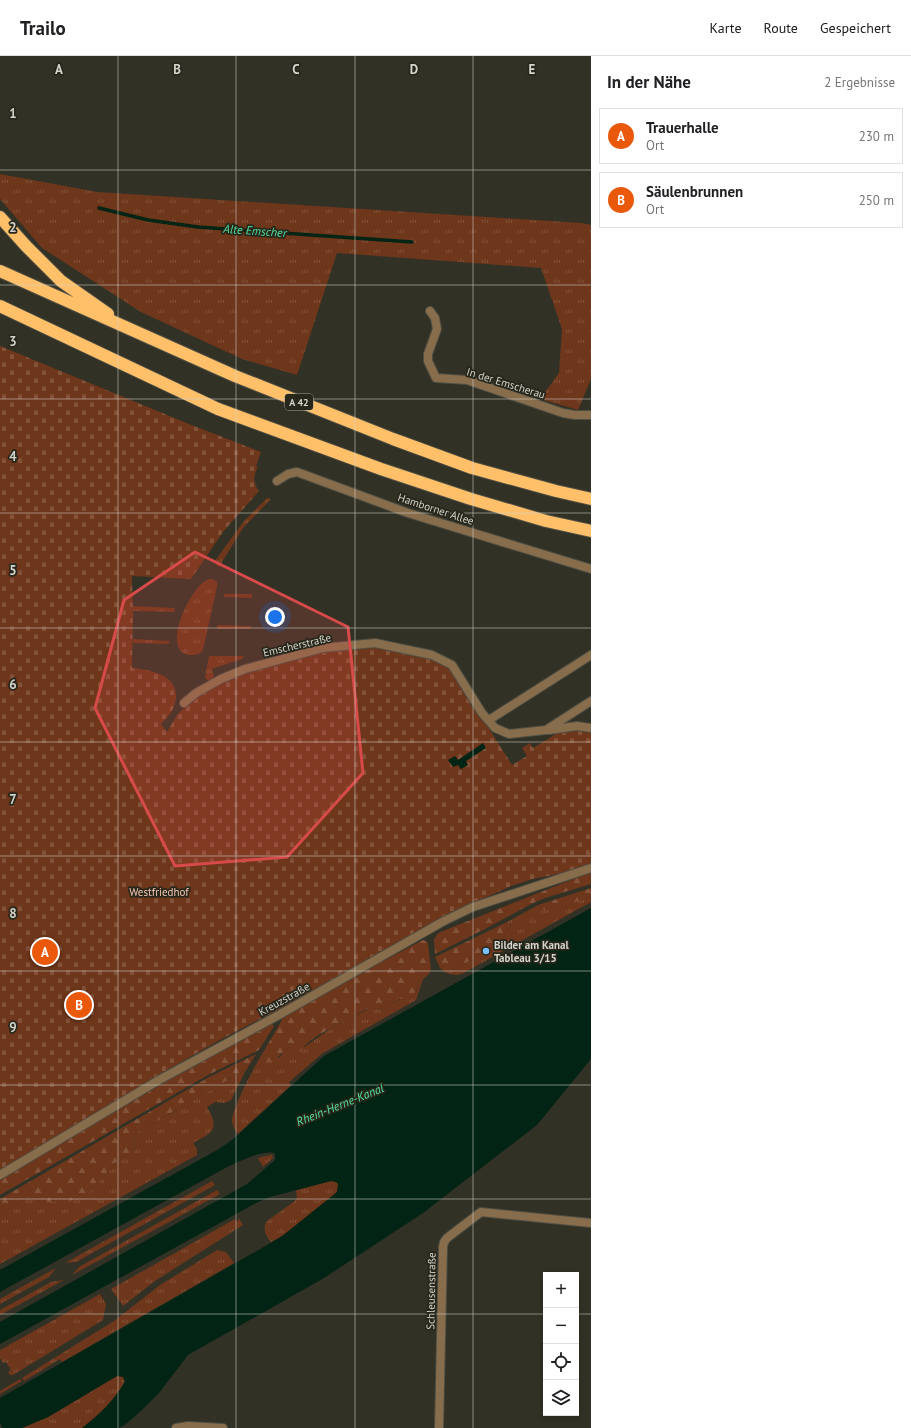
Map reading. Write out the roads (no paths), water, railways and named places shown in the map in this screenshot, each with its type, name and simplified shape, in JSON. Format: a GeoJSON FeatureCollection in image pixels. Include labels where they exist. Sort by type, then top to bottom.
{"type":"FeatureCollection","features":[{"type":"Feature","properties":{"kind":"highway"},"geometry":{"type":"LineString","coordinates":[[0,216],[26,246],[61,281],[130,330]]}},
{"type":"Feature","properties":{"kind":"highway","name":"A 42"},"geometry":{"type":"LineString","coordinates":[[0,271],[236,376],[393,440],[472,468],[591,499]]}},
{"type":"Feature","properties":{"kind":"highway"},"geometry":{"type":"LineString","coordinates":[[2,308],[218,409],[381,469],[471,499],[546,521],[591,532]]}},
{"type":"Feature","properties":{"kind":"street","name":"In der Emscherau"},"geometry":{"type":"LineString","coordinates":[[430,311],[435,318],[437,329],[428,354],[428,361],[436,378],[467,380],[563,412],[575,415],[591,415]]}},
{"type":"Feature","properties":{"kind":"street","name":"Hamborner Allee"},"geometry":{"type":"LineString","coordinates":[[277,481],[288,474],[297,472],[408,512],[591,569]]}},
{"type":"Feature","properties":{"kind":"street","name":"Emscherstraße"},"geometry":{"type":"LineString","coordinates":[[184,703],[196,693],[221,679],[245,669],[323,648],[375,643],[432,655],[452,665],[488,720],[495,728],[509,734],[577,726],[591,728]]}},
{"type":"Feature","properties":{"kind":"street"},"geometry":{"type":"LineString","coordinates":[[488,720],[591,655]]}},
{"type":"Feature","properties":{"kind":"street","name":"Emscherstraße"},"geometry":{"type":"LineString","coordinates":[[544,731],[591,702]]}},
{"type":"Feature","properties":{"kind":"street","name":"Kreuzstraße"},"geometry":{"type":"LineString","coordinates":[[0,1175],[159,1080],[277,1016],[444,921],[472,907],[591,868]]}},
{"type":"Feature","properties":{"kind":"street","name":"Schleusenstraße"},"geometry":{"type":"LineString","coordinates":[[439,1428],[444,1242],[447,1238],[481,1212],[591,1223]]}},
{"type":"Feature","properties":{"kind":"street"},"geometry":{"type":"LineString","coordinates":[[176,1428],[188,1426],[222,1428]]}},
{"type":"Feature","properties":{"kind":"water"},"geometry":{"type":"Polygon","coordinates":[[[483,743],[486,748],[466,761],[468,765],[461,769],[458,765],[453,767],[448,760],[455,756],[458,760],[483,743]]]}},
{"type":"Feature","properties":{"kind":"water","name":"Rhein-Herne-Kanal"},"geometry":{"type":"Polygon","coordinates":[[[591,908],[591,1059],[537,1125],[423,1213],[324,1278],[188,1355],[159,1393],[126,1424],[119,1428],[82,1428],[106,1407],[121,1388],[125,1381],[123,1377],[117,1376],[48,1417],[22,1428],[3,1428],[0,1423],[0,1398],[281,1237],[337,1192],[338,1184],[331,1181],[270,1197],[258,1202],[0,1344],[0,1322],[247,1184],[275,1160],[275,1154],[269,1152],[257,1154],[229,1166],[0,1292],[0,1270],[219,1149],[232,1140],[324,1056],[591,908]]]}},
{"type":"Feature","properties":{"kind":"waterway","name":"Alte Emscher"},"geometry":{"type":"LineString","coordinates":[[99,208],[148,220],[198,227],[412,242]]}},
{"type":"Feature","properties":{"kind":"place","name":"Bilder am Kanal Tableau 3/15"},"geometry":{"type":"Point","coordinates":[486,951]}},
{"type":"Feature","properties":{"kind":"place","name":"Trauerhalle"},"geometry":{"type":"Point","coordinates":[45,952]}},
{"type":"Feature","properties":{"kind":"place","name":"Säulenbrunnen"},"geometry":{"type":"Point","coordinates":[79,1005]}},
{"type":"Feature","properties":{"kind":"park label","name":"Westfriedhof"},"geometry":{"type":"Point","coordinates":[159,892]}}]}
